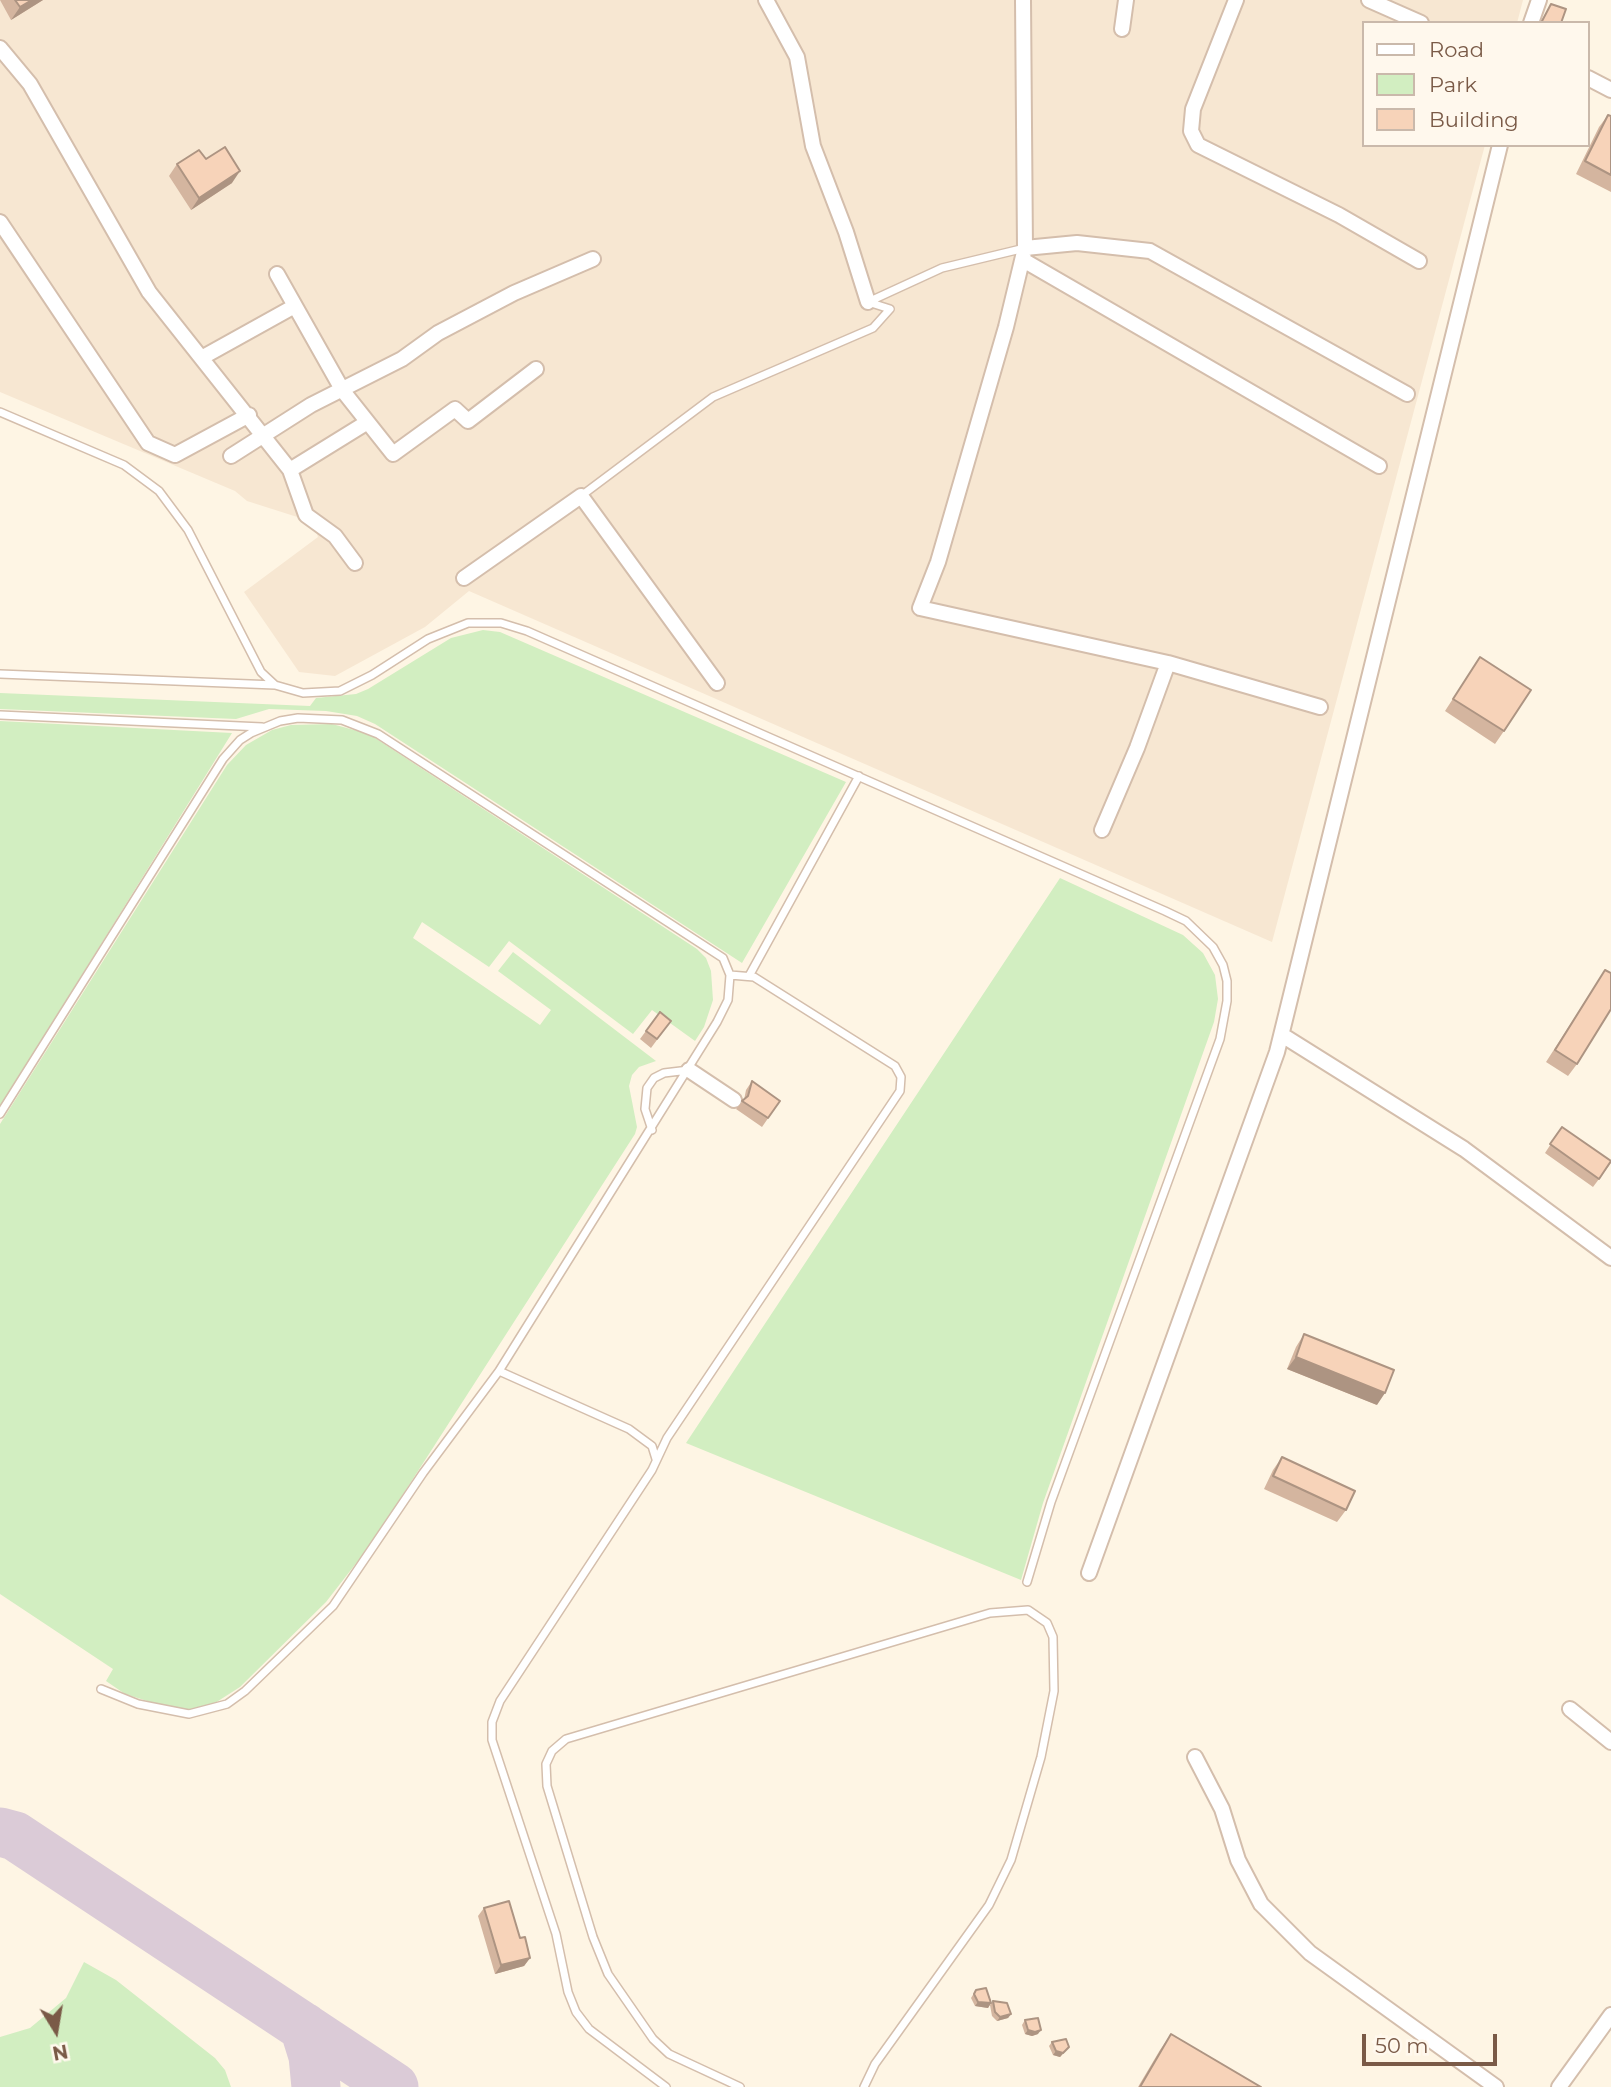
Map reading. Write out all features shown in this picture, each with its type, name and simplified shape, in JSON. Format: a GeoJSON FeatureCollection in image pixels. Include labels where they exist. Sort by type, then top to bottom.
{"type":"FeatureCollection","features":[{"type":"Feature","properties":{"kind":"street"},"geometry":{"type":"LineString","coordinates":[[766,0],[797,57],[813,146],[846,232],[868,302]]}},
{"type":"Feature","properties":{"kind":"street"},"geometry":{"type":"LineString","coordinates":[[1023,0],[1024,254],[1006,327],[938,562],[920,608],[1168,663],[1320,707]]}},
{"type":"Feature","properties":{"kind":"street"},"geometry":{"type":"LineString","coordinates":[[1122,29],[1126,0]]}},
{"type":"Feature","properties":{"kind":"street"},"geometry":{"type":"LineString","coordinates":[[1236,0],[1193,109],[1191,131],[1198,145],[1339,215],[1419,261]]}},
{"type":"Feature","properties":{"kind":"street"},"geometry":{"type":"LineString","coordinates":[[1369,0],[1416,21]]}},
{"type":"Feature","properties":{"kind":"street"},"geometry":{"type":"LineString","coordinates":[[1532,21],[1539,0]]}},
{"type":"Feature","properties":{"kind":"street"},"geometry":{"type":"LineString","coordinates":[[0,48],[30,83],[149,292],[249,415],[289,470],[306,515],[335,536],[355,563]]}},
{"type":"Feature","properties":{"kind":"street"},"geometry":{"type":"LineString","coordinates":[[1590,79],[1611,90]]}},
{"type":"Feature","properties":{"kind":"street"},"geometry":{"type":"LineString","coordinates":[[1088,1573],[1282,1035],[1500,147]]}},
{"type":"Feature","properties":{"kind":"street"},"geometry":{"type":"LineString","coordinates":[[0,222],[148,443],[175,455],[249,415]]}},
{"type":"Feature","properties":{"kind":"street"},"geometry":{"type":"LineString","coordinates":[[1024,254],[1077,243],[1150,251],[1408,394]]}},
{"type":"Feature","properties":{"kind":"street"},"geometry":{"type":"LineString","coordinates":[[1024,254],[1379,467]]}},
{"type":"Feature","properties":{"kind":"street"},"geometry":{"type":"LineString","coordinates":[[231,456],[311,405],[402,359],[459,322],[513,293],[593,259]]}},
{"type":"Feature","properties":{"kind":"street"},"geometry":{"type":"LineString","coordinates":[[277,274],[342,391],[393,454],[455,409],[468,421],[536,369]]}},
{"type":"Feature","properties":{"kind":"street"},"geometry":{"type":"LineString","coordinates":[[203,358],[293,307]]}},
{"type":"Feature","properties":{"kind":"street"},"geometry":{"type":"LineString","coordinates":[[289,470],[366,423]]}},
{"type":"Feature","properties":{"kind":"street"},"geometry":{"type":"LineString","coordinates":[[464,578],[581,496],[717,683]]}},
{"type":"Feature","properties":{"kind":"street"},"geometry":{"type":"LineString","coordinates":[[1101,830],[1137,748],[1168,663]]}},
{"type":"Feature","properties":{"kind":"street"},"geometry":{"type":"LineString","coordinates":[[1282,1035],[1464,1149],[1611,1258]]}},
{"type":"Feature","properties":{"kind":"street"},"geometry":{"type":"LineString","coordinates":[[689,1070],[734,1100]]}},
{"type":"Feature","properties":{"kind":"street"},"geometry":{"type":"LineString","coordinates":[[1570,1709],[1611,1742]]}},
{"type":"Feature","properties":{"kind":"street"},"geometry":{"type":"LineString","coordinates":[[1195,1756],[1222,1809],[1238,1860],[1261,1904],[1310,1953],[1496,2087]]}},
{"type":"Feature","properties":{"kind":"street"},"geometry":{"type":"LineString","coordinates":[[1559,2087],[1611,2015]]}},
{"type":"Feature","properties":{"kind":"lane"},"geometry":{"type":"LineString","coordinates":[[868,302],[942,268],[1024,254]]}},
{"type":"Feature","properties":{"kind":"lane"},"geometry":{"type":"LineString","coordinates":[[581,496],[713,397],[873,328],[890,309],[868,302]]}},
{"type":"Feature","properties":{"kind":"lane"},"geometry":{"type":"LineString","coordinates":[[0,412],[124,465],[159,491],[188,530],[261,672],[275,685]]}},
{"type":"Feature","properties":{"kind":"lane"},"geometry":{"type":"LineString","coordinates":[[0,674],[275,685],[303,693],[340,691],[442,631],[468,623],[501,623],[527,631],[1186,921],[1213,947],[1223,965],[1227,981],[1227,1001],[1220,1039],[1044,1522],[1027,1582]]}},
{"type":"Feature","properties":{"kind":"lane"},"geometry":{"type":"LineString","coordinates":[[0,715],[263,727]]}},
{"type":"Feature","properties":{"kind":"lane"},"geometry":{"type":"LineString","coordinates":[[0,1114],[223,759],[240,740],[263,727],[288,719],[324,718],[356,723],[378,734],[723,958],[730,975],[728,1000],[652,1130],[499,1371],[423,1473],[333,1606],[245,1691],[227,1704],[189,1714],[138,1704],[101,1689]]}},
{"type":"Feature","properties":{"kind":"lane"},"geometry":{"type":"LineString","coordinates":[[749,976],[859,776]]}},
{"type":"Feature","properties":{"kind":"lane"},"geometry":{"type":"LineString","coordinates":[[666,2087],[589,2029],[576,2012],[568,1992],[556,1934],[503,1778],[491,1731],[500,1701],[655,1463],[667,1438],[901,1088],[899,1072],[890,1061],[749,976],[730,975]]}},
{"type":"Feature","properties":{"kind":"lane"},"geometry":{"type":"LineString","coordinates":[[652,1130],[645,1109],[647,1087],[664,1073],[689,1070]]}},
{"type":"Feature","properties":{"kind":"lane"},"geometry":{"type":"LineString","coordinates":[[499,1371],[629,1429],[652,1446],[655,1463]]}},
{"type":"Feature","properties":{"kind":"lane"},"geometry":{"type":"LineString","coordinates":[[740,2087],[669,2054],[653,2039],[608,1974],[593,1937],[547,1786],[546,1764],[552,1751],[566,1738],[990,1613],[1028,1610],[1041,1617],[1050,1629],[1055,1647],[1054,1684],[1041,1757],[1012,1860],[989,1905],[875,2064],[864,2087]]}},
{"type":"Feature","properties":{"kind":"shaded area"},"geometry":{"type":"Polygon","coordinates":[[[0,0],[1523,0],[1518,21],[1362,21],[1362,147],[1484,147],[1272,942],[469,591],[425,627],[335,676],[299,672],[244,592],[318,537],[313,522],[247,501],[235,491],[0,392],[0,0]]]}},
{"type":"Feature","properties":{"kind":"green space"},"geometry":{"type":"Polygon","coordinates":[[[483,630],[500,632],[846,782],[742,963],[375,724],[357,716],[326,711],[269,709],[236,719],[0,709],[0,693],[310,706],[316,698],[356,694],[368,689],[451,638],[483,630]]]}},
{"type":"Feature","properties":{"kind":"green space"},"geometry":{"type":"Polygon","coordinates":[[[0,721],[232,733],[0,1107],[0,721]]]}},
{"type":"Feature","properties":{"kind":"green space"},"geometry":{"type":"Polygon","coordinates":[[[332,724],[369,734],[697,949],[706,958],[711,971],[713,1000],[704,1027],[695,1041],[652,1010],[633,1034],[509,941],[489,967],[422,922],[413,938],[540,1025],[551,1010],[498,971],[513,952],[656,1061],[639,1067],[632,1075],[629,1086],[637,1127],[635,1134],[371,1544],[326,1602],[240,1687],[215,1703],[195,1709],[173,1709],[125,1694],[106,1681],[113,1669],[0,1594],[0,1124],[227,765],[246,745],[272,730],[291,725],[332,724]]]}},
{"type":"Feature","properties":{"kind":"green space"},"geometry":{"type":"Polygon","coordinates":[[[1060,878],[1183,935],[1203,953],[1215,975],[1218,999],[1214,1022],[1043,1503],[1021,1580],[686,1443],[1060,878]]]}},
{"type":"Feature","properties":{"kind":"green space"},"geometry":{"type":"Polygon","coordinates":[[[84,1962],[116,1980],[215,2058],[225,2070],[231,2087],[0,2087],[0,2037],[30,2028],[66,1998],[84,1962]]]}},
{"type":"Feature","properties":{"kind":"building"},"geometry":{"type":"Polygon","coordinates":[[[15,0],[32,0],[20,7],[15,0]]]}},
{"type":"Feature","properties":{"kind":"building"},"geometry":{"type":"Polygon","coordinates":[[[1551,4],[1566,9],[1562,21],[1542,21],[1551,4]]]}},
{"type":"Feature","properties":{"kind":"building"},"geometry":{"type":"Polygon","coordinates":[[[1608,115],[1611,116],[1611,175],[1585,161],[1608,115]]]}},
{"type":"Feature","properties":{"kind":"building"},"geometry":{"type":"Polygon","coordinates":[[[225,147],[240,171],[199,198],[177,164],[199,150],[206,159],[225,147]]]}},
{"type":"Feature","properties":{"kind":"building"},"geometry":{"type":"Polygon","coordinates":[[[1480,657],[1531,690],[1504,731],[1453,699],[1480,657]]]}},
{"type":"Feature","properties":{"kind":"building"},"geometry":{"type":"Polygon","coordinates":[[[1605,970],[1611,973],[1611,1009],[1577,1064],[1555,1050],[1605,970]]]}},
{"type":"Feature","properties":{"kind":"building"},"geometry":{"type":"Polygon","coordinates":[[[660,1012],[671,1021],[657,1039],[646,1031],[660,1012]]]}},
{"type":"Feature","properties":{"kind":"building"},"geometry":{"type":"Polygon","coordinates":[[[752,1081],[780,1101],[768,1118],[742,1101],[748,1096],[752,1081]]]}},
{"type":"Feature","properties":{"kind":"building"},"geometry":{"type":"Polygon","coordinates":[[[1562,1127],[1611,1161],[1599,1179],[1550,1144],[1562,1127]]]}},
{"type":"Feature","properties":{"kind":"building"},"geometry":{"type":"Polygon","coordinates":[[[1304,1334],[1394,1370],[1385,1393],[1296,1357],[1304,1334]]]}},
{"type":"Feature","properties":{"kind":"building"},"geometry":{"type":"Polygon","coordinates":[[[1282,1457],[1355,1491],[1346,1510],[1273,1476],[1282,1457]]]}},
{"type":"Feature","properties":{"kind":"building"},"geometry":{"type":"Polygon","coordinates":[[[509,1901],[520,1938],[525,1937],[530,1958],[501,1965],[484,1908],[509,1901]]]}},
{"type":"Feature","properties":{"kind":"building"},"geometry":{"type":"Polygon","coordinates":[[[986,1988],[991,2003],[978,2002],[974,1994],[976,1990],[986,1988]]]}},
{"type":"Feature","properties":{"kind":"building"},"geometry":{"type":"Polygon","coordinates":[[[993,2001],[1007,2003],[1011,2014],[1000,2017],[995,2012],[993,2001]]]}},
{"type":"Feature","properties":{"kind":"building"},"geometry":{"type":"Polygon","coordinates":[[[1038,2018],[1041,2030],[1028,2030],[1025,2020],[1038,2018]]]}},
{"type":"Feature","properties":{"kind":"building"},"geometry":{"type":"Polygon","coordinates":[[[1171,2034],[1261,2087],[1140,2087],[1171,2034]]]}},
{"type":"Feature","properties":{"kind":"building"},"geometry":{"type":"Polygon","coordinates":[[[1066,2039],[1069,2047],[1063,2053],[1056,2051],[1052,2042],[1066,2039]]]}},
{"type":"Feature","properties":{"kind":"taxiway"},"geometry":{"type":"LineString","coordinates":[[0,1832],[15,1836],[394,2087]]}},
{"type":"Feature","properties":{"kind":"taxiway"},"geometry":{"type":"LineString","coordinates":[[304,2027],[313,2056],[316,2087]]}}]}
